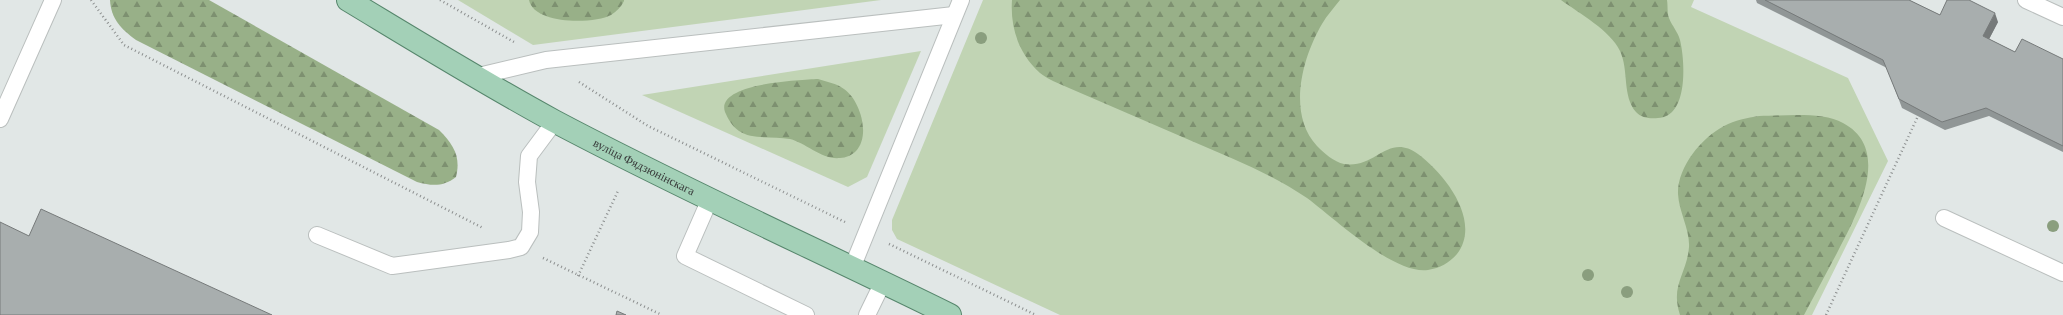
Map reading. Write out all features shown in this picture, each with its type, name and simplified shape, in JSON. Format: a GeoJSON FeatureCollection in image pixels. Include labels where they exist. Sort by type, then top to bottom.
{"type":"FeatureCollection","features":[{"type":"Feature","properties":{"kind":"main road","name":"вуліца Фядзюнінскага"},"geometry":{"type":"LineString","coordinates":[[348,0],[474,77],[555,121],[710,199],[950,315]]}},
{"type":"Feature","properties":{"kind":"lane"},"geometry":{"type":"LineString","coordinates":[[0,119],[53,0]]}},
{"type":"Feature","properties":{"kind":"lane"},"geometry":{"type":"LineString","coordinates":[[852,268],[961,0]]}},
{"type":"Feature","properties":{"kind":"lane"},"geometry":{"type":"LineString","coordinates":[[2026,0],[2063,16]]}},
{"type":"Feature","properties":{"kind":"lane"},"geometry":{"type":"LineString","coordinates":[[474,77],[546,60],[954,15]]}},
{"type":"Feature","properties":{"kind":"lane"},"geometry":{"type":"LineString","coordinates":[[317,235],[392,266],[509,250],[521,247],[530,232],[531,212],[527,182],[529,156],[555,121]]}},
{"type":"Feature","properties":{"kind":"lane"},"geometry":{"type":"LineString","coordinates":[[710,199],[685,256],[806,315]]}},
{"type":"Feature","properties":{"kind":"lane"},"geometry":{"type":"LineString","coordinates":[[1944,218],[2063,273]]}},
{"type":"Feature","properties":{"kind":"lane"},"geometry":{"type":"LineString","coordinates":[[867,315],[883,282]]}},
{"type":"Feature","properties":{"kind":"path"},"geometry":{"type":"LineString","coordinates":[[91,0],[124,45],[578,276],[662,315]]}},
{"type":"Feature","properties":{"kind":"path"},"geometry":{"type":"LineString","coordinates":[[440,0],[546,60],[648,126],[1036,315]]}},
{"type":"Feature","properties":{"kind":"path"},"geometry":{"type":"LineString","coordinates":[[1826,315],[1918,116]]}},
{"type":"Feature","properties":{"kind":"path"},"geometry":{"type":"LineString","coordinates":[[578,276],[618,191]]}},
{"type":"Feature","properties":{"kind":"green space"},"geometry":{"type":"Polygon","coordinates":[[[110,0],[209,0],[439,130],[449,141],[457,157],[458,163],[456,177],[447,183],[437,185],[417,182],[136,40],[121,28],[112,13],[110,0]]]}},
{"type":"Feature","properties":{"kind":"green space"},"geometry":{"type":"Polygon","coordinates":[[[458,0],[881,0],[533,45],[458,0]]]}},
{"type":"Feature","properties":{"kind":"green space"},"geometry":{"type":"Polygon","coordinates":[[[529,0],[624,1],[619,9],[611,15],[603,18],[579,21],[553,18],[542,14],[533,8],[529,0]]]}},
{"type":"Feature","properties":{"kind":"green space"},"geometry":{"type":"Polygon","coordinates":[[[983,0],[1694,0],[1691,7],[1848,78],[1888,161],[1812,315],[1060,315],[897,239],[892,230],[892,220],[983,0]]]}},
{"type":"Feature","properties":{"kind":"green space"},"geometry":{"type":"Polygon","coordinates":[[[1012,0],[1340,0],[1322,24],[1309,53],[1304,69],[1300,102],[1302,118],[1308,133],[1317,146],[1326,154],[1344,164],[1355,164],[1365,161],[1390,149],[1398,147],[1408,148],[1418,154],[1439,173],[1449,186],[1463,213],[1465,227],[1464,241],[1457,254],[1444,265],[1428,270],[1414,269],[1399,264],[1382,255],[1348,231],[1294,189],[1266,174],[1048,78],[1033,66],[1021,49],[1014,30],[1012,0]]]}},
{"type":"Feature","properties":{"kind":"green space"},"geometry":{"type":"Polygon","coordinates":[[[1561,0],[1667,0],[1668,16],[1679,37],[1683,60],[1680,98],[1675,108],[1668,115],[1658,118],[1646,118],[1636,112],[1632,106],[1627,91],[1623,58],[1615,43],[1602,29],[1561,0]]]}},
{"type":"Feature","properties":{"kind":"green space"},"geometry":{"type":"Polygon","coordinates":[[[921,51],[867,177],[848,187],[642,95],[921,51]]]}},
{"type":"Feature","properties":{"kind":"green space"},"geometry":{"type":"Polygon","coordinates":[[[818,79],[835,84],[844,89],[850,94],[859,109],[862,118],[863,136],[856,151],[847,157],[833,158],[820,154],[790,139],[757,137],[744,134],[734,127],[725,112],[725,102],[733,95],[745,89],[778,82],[818,79]]]}},
{"type":"Feature","properties":{"kind":"green space"},"geometry":{"type":"Polygon","coordinates":[[[1802,115],[1824,117],[1843,123],[1858,135],[1866,150],[1868,167],[1866,185],[1853,222],[1804,315],[1680,315],[1677,305],[1678,287],[1688,256],[1689,247],[1688,234],[1680,207],[1678,194],[1682,174],[1692,155],[1715,131],[1732,122],[1759,116],[1802,115]]]}},
{"type":"Feature","properties":{"kind":"building"},"geometry":{"type":"Polygon","coordinates":[[[1765,0],[1909,0],[1940,15],[1947,0],[1969,0],[1995,13],[1983,36],[2015,52],[2022,39],[2063,59],[2063,146],[1986,108],[1942,122],[1899,99],[1883,60],[1765,0]]]}},
{"type":"Feature","properties":{"kind":"building"},"geometry":{"type":"Polygon","coordinates":[[[41,209],[272,315],[0,315],[0,222],[29,236],[41,209]]]}},
{"type":"Feature","properties":{"kind":"building"},"geometry":{"type":"Polygon","coordinates":[[[617,311],[626,315],[616,315],[617,311]]]}}]}
